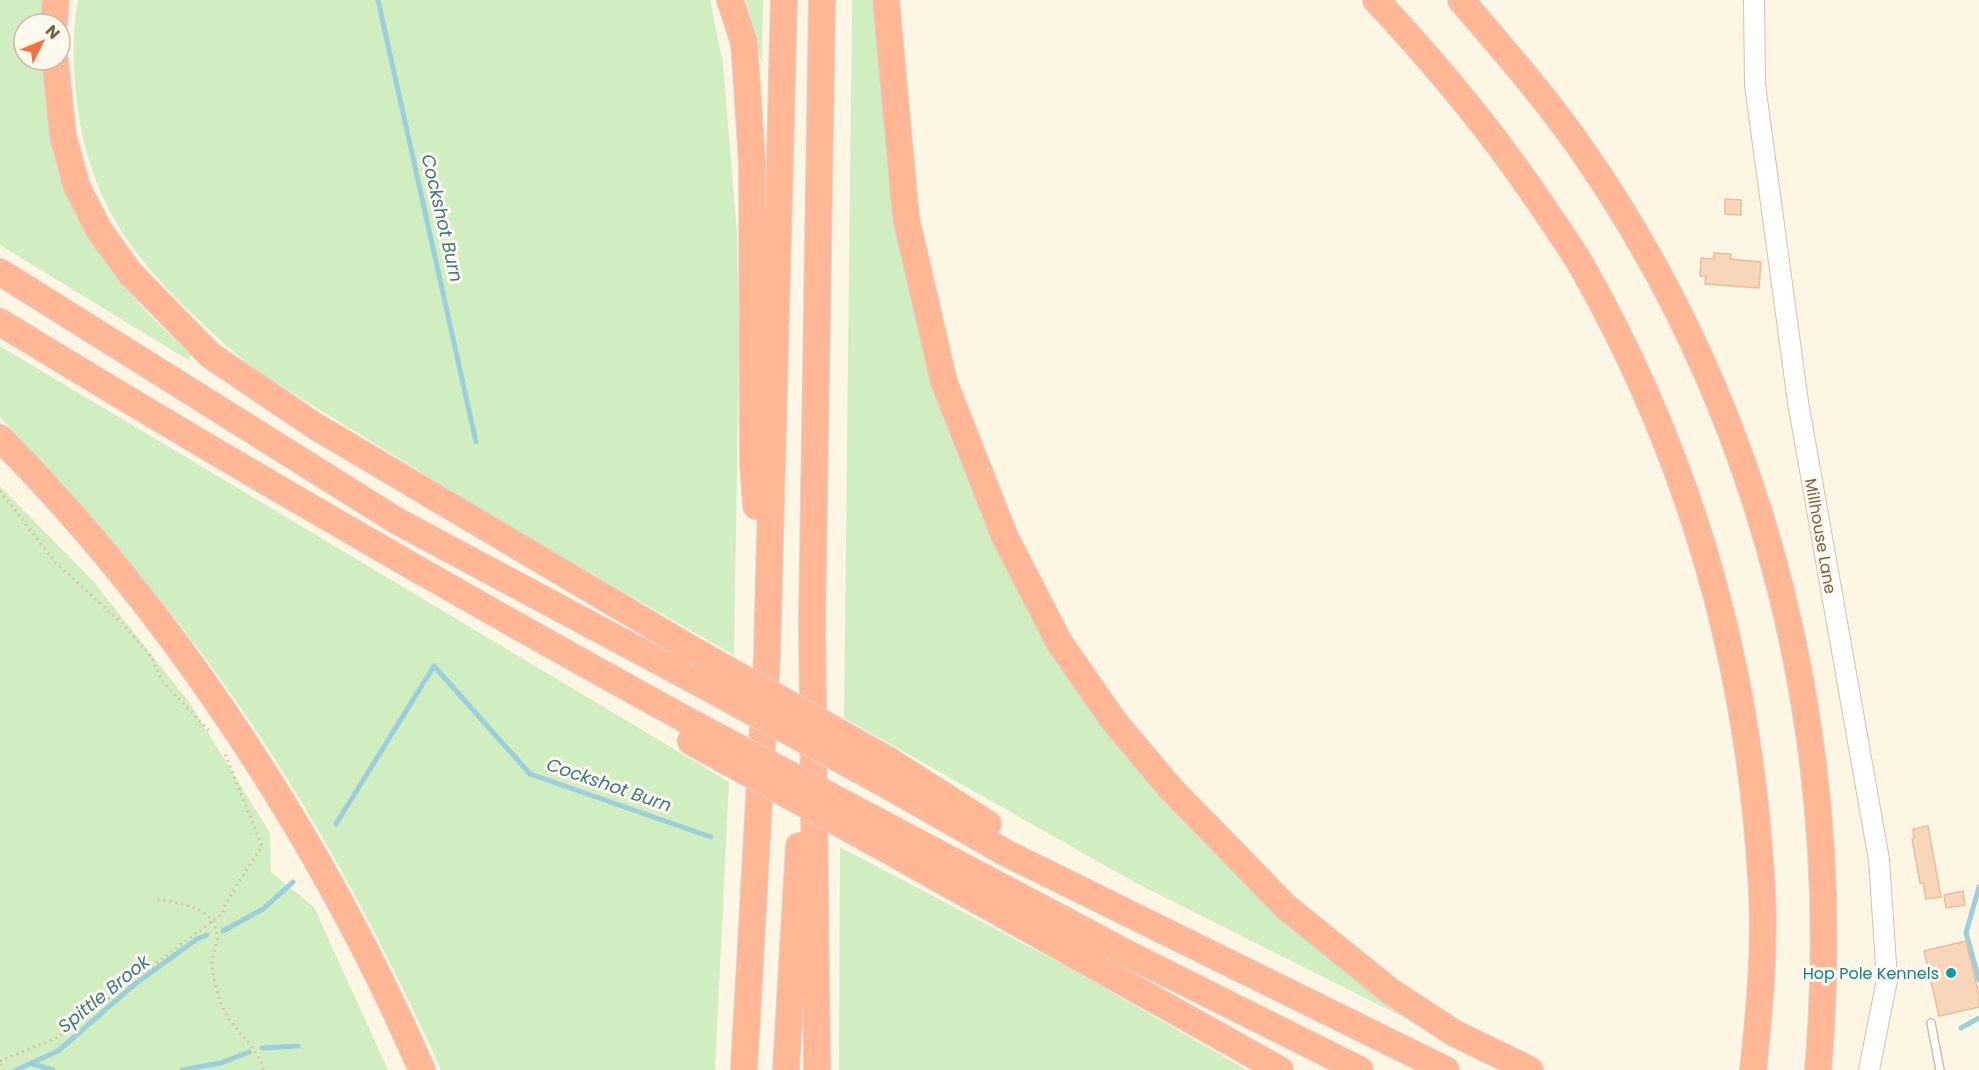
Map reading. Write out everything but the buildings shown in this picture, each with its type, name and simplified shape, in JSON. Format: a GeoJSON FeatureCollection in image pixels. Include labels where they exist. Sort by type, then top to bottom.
{"type":"FeatureCollection","features":[{"type":"Feature","properties":{"kind":"highway"},"geometry":{"type":"LineString","coordinates":[[730,0],[744,42],[753,161],[753,460],[767,656]]}},
{"type":"Feature","properties":{"kind":"highway"},"geometry":{"type":"LineString","coordinates":[[744,1070],[767,656],[784,0]]}},
{"type":"Feature","properties":{"kind":"highway"},"geometry":{"type":"LineString","coordinates":[[817,1070],[812,622],[822,0]]}},
{"type":"Feature","properties":{"kind":"highway"},"geometry":{"type":"LineString","coordinates":[[886,0],[906,218],[944,382],[1005,537],[1059,642],[1113,720],[1170,789],[1287,907],[1390,992],[1454,1033],[1530,1070]]}},
{"type":"Feature","properties":{"kind":"highway"},"geometry":{"type":"LineString","coordinates":[[1376,0],[1445,75],[1505,150],[1570,249],[1628,354],[1666,437],[1705,551],[1730,644],[1751,769],[1762,878],[1760,1007],[1754,1070]]}},
{"type":"Feature","properties":{"kind":"highway"},"geometry":{"type":"LineString","coordinates":[[1461,0],[1544,98],[1583,152],[1617,206],[1662,283],[1710,382],[1754,492],[1794,643],[1813,748],[1824,924],[1824,1003],[1818,1070]]}},
{"type":"Feature","properties":{"kind":"highway"},"geometry":{"type":"LineString","coordinates":[[56,72],[63,136],[77,187],[99,230],[130,273],[210,355],[315,426],[693,650],[888,759],[1101,898]]}},
{"type":"Feature","properties":{"kind":"highway"},"geometry":{"type":"LineString","coordinates":[[0,272],[397,521],[887,785],[1006,854],[1101,898],[1446,1070]]}},
{"type":"Feature","properties":{"kind":"highway"},"geometry":{"type":"LineString","coordinates":[[0,322],[170,426],[557,648],[690,732],[884,837],[1280,1070]]}},
{"type":"Feature","properties":{"kind":"highway"},"geometry":{"type":"LineString","coordinates":[[0,438],[94,543],[166,633],[252,753],[324,870],[389,994],[423,1070]]}},
{"type":"Feature","properties":{"kind":"highway"},"geometry":{"type":"LineString","coordinates":[[786,1070],[812,622]]}},
{"type":"Feature","properties":{"kind":"highway"},"geometry":{"type":"LineString","coordinates":[[884,837],[1134,957],[1360,1070]]}},
{"type":"Feature","properties":{"kind":"street","name":"Millhouse Lane"},"geometry":{"type":"LineString","coordinates":[[1754,0],[1755,85],[1798,402],[1880,860],[1887,980],[1869,1070]]}},
{"type":"Feature","properties":{"kind":"lane"},"geometry":{"type":"LineString","coordinates":[[1931,1023],[1940,1070]]}},
{"type":"Feature","properties":{"kind":"path"},"geometry":{"type":"LineString","coordinates":[[0,490],[56,563],[122,623],[153,659],[161,680],[213,735]]}},
{"type":"Feature","properties":{"kind":"path"},"geometry":{"type":"LineString","coordinates":[[2,1070],[0,1063],[58,1037],[223,913],[225,904],[262,846],[225,753]]}},
{"type":"Feature","properties":{"kind":"path"},"geometry":{"type":"LineString","coordinates":[[158,899],[201,912],[213,922],[217,950],[211,963],[220,1000],[226,1017],[259,1055],[264,1070]]}},
{"type":"Feature","properties":{"kind":"green space"},"geometry":{"type":"Polygon","coordinates":[[[0,0],[47,0],[46,12],[12,12],[12,72],[43,72],[46,108],[54,151],[66,189],[82,225],[103,258],[128,290],[191,355],[188,360],[0,245],[0,0]]]}},
{"type":"Feature","properties":{"kind":"green space"},"geometry":{"type":"Polygon","coordinates":[[[78,0],[710,0],[723,64],[737,233],[739,345],[734,655],[485,511],[273,381],[233,352],[173,295],[151,271],[114,219],[89,161],[81,129],[75,82],[74,35],[78,0]]]}},
{"type":"Feature","properties":{"kind":"green space"},"geometry":{"type":"Polygon","coordinates":[[[746,0],[763,0],[762,64],[746,0]]]}},
{"type":"Feature","properties":{"kind":"green space"},"geometry":{"type":"Polygon","coordinates":[[[852,0],[877,0],[923,339],[1097,713],[1439,1035],[1136,883],[844,718],[852,0]]]}},
{"type":"Feature","properties":{"kind":"green space"},"geometry":{"type":"Polygon","coordinates":[[[0,346],[729,782],[715,1070],[441,1070],[387,957],[328,847],[296,793],[227,688],[145,581],[0,417],[0,346]]]}},
{"type":"Feature","properties":{"kind":"green space"},"geometry":{"type":"Polygon","coordinates":[[[0,486],[94,582],[189,702],[270,833],[271,872],[314,907],[388,1070],[0,1070],[0,486]]]}},
{"type":"Feature","properties":{"kind":"green space"},"geometry":{"type":"Polygon","coordinates":[[[840,847],[1068,967],[1247,1070],[839,1070],[840,847]]]}},
{"type":"Feature","properties":{"kind":"waterway","name":"Cockshot Burn"},"geometry":{"type":"LineString","coordinates":[[378,0],[476,442]]}},
{"type":"Feature","properties":{"kind":"waterway","name":"Cockshot Burn"},"geometry":{"type":"LineString","coordinates":[[336,824],[434,666],[530,774],[711,837]]}},
{"type":"Feature","properties":{"kind":"waterway","name":"Spittle Brook"},"geometry":{"type":"LineString","coordinates":[[223,931],[263,909],[293,882]]}},
{"type":"Feature","properties":{"kind":"waterway"},"geometry":{"type":"LineString","coordinates":[[1979,887],[1966,933],[1979,980]]}},
{"type":"Feature","properties":{"kind":"waterway","name":"Spittle Brook"},"geometry":{"type":"LineString","coordinates":[[16,1070],[58,1051],[135,984],[197,939],[207,935]]}},
{"type":"Feature","properties":{"kind":"waterway"},"geometry":{"type":"LineString","coordinates":[[1961,1028],[1979,1018]]}},
{"type":"Feature","properties":{"kind":"waterway"},"geometry":{"type":"LineString","coordinates":[[262,1048],[298,1046]]}},
{"type":"Feature","properties":{"kind":"waterway"},"geometry":{"type":"LineString","coordinates":[[182,1070],[221,1063],[249,1052]]}},
{"type":"Feature","properties":{"kind":"waterway"},"geometry":{"type":"LineString","coordinates":[[33,1064],[53,1070]]}},
{"type":"Feature","properties":{"kind":"place","name":"Hop Pole Kennels"},"geometry":{"type":"Point","coordinates":[1951,973]}}]}
